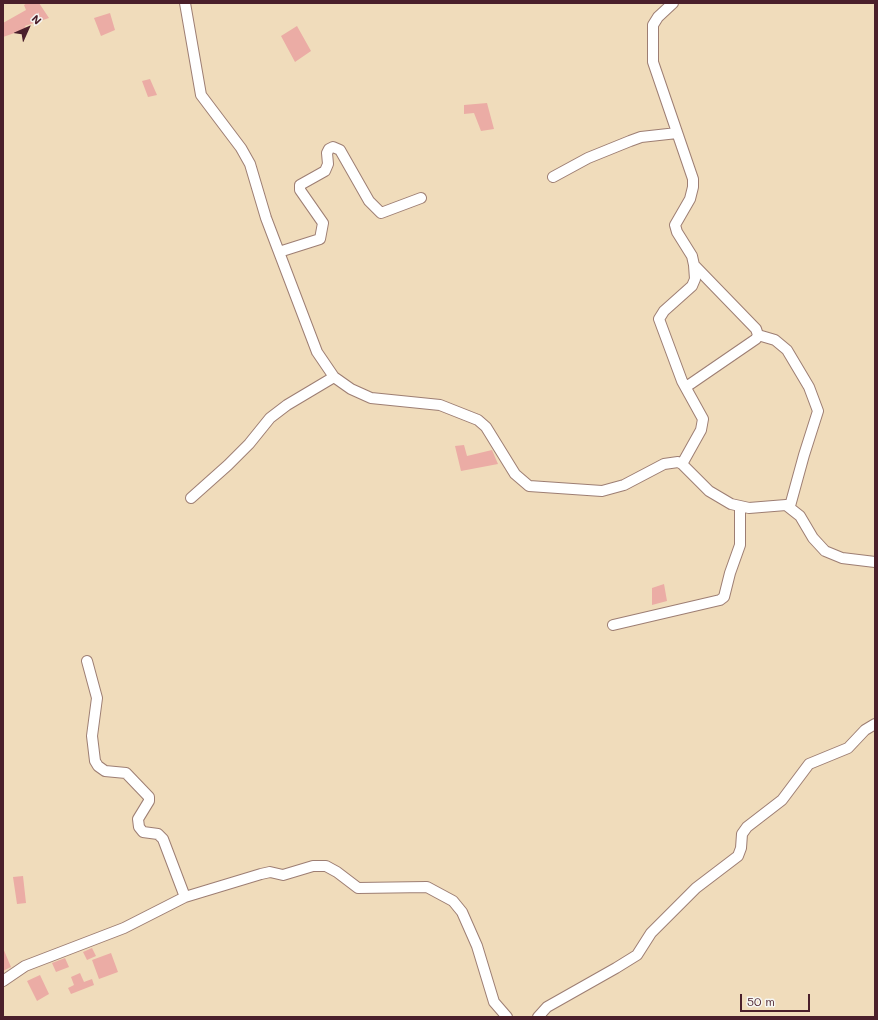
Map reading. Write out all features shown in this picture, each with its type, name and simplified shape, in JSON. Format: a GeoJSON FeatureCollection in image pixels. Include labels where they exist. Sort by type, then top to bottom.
{"type":"FeatureCollection","features":[{"type":"Feature","properties":{"kind":"street"},"geometry":{"type":"LineString","coordinates":[[185,3],[201,95],[241,148],[250,164],[258,195],[317,352],[334,376],[351,389],[371,398],[440,405],[478,420],[486,427],[510,469],[521,481],[529,486],[602,491],[624,485],[670,462],[682,464],[708,491],[740,507],[758,508],[782,504],[790,506],[800,516],[813,538],[825,551],[842,558],[874,559]]}},
{"type":"Feature","properties":{"kind":"street"},"geometry":{"type":"LineString","coordinates":[[673,3],[654,22],[652,50],[655,73],[694,183],[690,199],[675,227],[692,256],[695,279],[692,286],[664,311],[658,319],[686,388],[699,408],[703,419],[701,430],[682,464]]}},
{"type":"Feature","properties":{"kind":"street"},"geometry":{"type":"LineString","coordinates":[[553,177],[588,158],[641,137],[677,133]]}},
{"type":"Feature","properties":{"kind":"street"},"geometry":{"type":"LineString","coordinates":[[279,252],[320,239],[324,223],[300,190],[300,185],[325,171],[328,164],[327,153],[329,149],[333,147],[340,150],[369,201],[381,213],[421,198]]}},
{"type":"Feature","properties":{"kind":"street"},"geometry":{"type":"LineString","coordinates":[[694,264],[756,329],[758,335]]}},
{"type":"Feature","properties":{"kind":"street"},"geometry":{"type":"LineString","coordinates":[[686,388],[756,339],[758,335]]}},
{"type":"Feature","properties":{"kind":"street"},"geometry":{"type":"LineString","coordinates":[[758,335],[775,340],[787,350],[809,387],[818,411],[790,506]]}},
{"type":"Feature","properties":{"kind":"street"},"geometry":{"type":"LineString","coordinates":[[190,498],[228,465],[249,444],[270,418],[287,405],[334,376]]}},
{"type":"Feature","properties":{"kind":"street"},"geometry":{"type":"LineString","coordinates":[[613,625],[720,600],[724,597],[730,573],[740,545],[740,507]]}},
{"type":"Feature","properties":{"kind":"street"},"geometry":{"type":"LineString","coordinates":[[87,661],[97,698],[92,736],[95,761],[98,766],[105,771],[127,774],[150,798],[138,819],[139,827],[143,832],[158,834],[163,839],[185,898]]}},
{"type":"Feature","properties":{"kind":"street"},"geometry":{"type":"LineString","coordinates":[[538,1017],[547,1007],[636,955],[644,946],[651,933],[696,888],[738,856],[741,848],[742,834],[747,827],[782,800],[809,764],[848,748],[865,730],[875,724]]}},
{"type":"Feature","properties":{"kind":"street"},"geometry":{"type":"LineString","coordinates":[[3,981],[25,966],[124,928],[185,898],[261,874],[270,872],[283,875],[319,865],[332,868],[360,889],[427,887],[453,901],[458,906],[477,946],[494,1002],[507,1017]]}},
{"type":"Feature","properties":{"kind":"building"},"geometry":{"type":"Polygon","coordinates":[[[27,3],[39,3],[49,18],[25,26],[26,29],[3,37],[3,23],[26,10],[24,5],[27,3]]]}},
{"type":"Feature","properties":{"kind":"building"},"geometry":{"type":"Polygon","coordinates":[[[110,13],[115,30],[101,36],[94,18],[110,13]]]}},
{"type":"Feature","properties":{"kind":"building"},"geometry":{"type":"Polygon","coordinates":[[[297,26],[311,51],[295,62],[281,36],[297,26]]]}},
{"type":"Feature","properties":{"kind":"building"},"geometry":{"type":"Polygon","coordinates":[[[150,79],[157,95],[148,97],[142,81],[150,79]]]}},
{"type":"Feature","properties":{"kind":"building"},"geometry":{"type":"Polygon","coordinates":[[[487,103],[494,129],[481,131],[474,113],[464,114],[464,105],[487,103]]]}},
{"type":"Feature","properties":{"kind":"building"},"geometry":{"type":"Polygon","coordinates":[[[464,445],[467,456],[492,450],[498,464],[461,471],[455,446],[464,445]]]}},
{"type":"Feature","properties":{"kind":"building"},"geometry":{"type":"Polygon","coordinates":[[[664,584],[667,601],[652,605],[652,588],[664,584]]]}},
{"type":"Feature","properties":{"kind":"building"},"geometry":{"type":"Polygon","coordinates":[[[23,876],[26,903],[17,904],[13,877],[23,876]]]}},
{"type":"Feature","properties":{"kind":"building"},"geometry":{"type":"Polygon","coordinates":[[[3,948],[11,967],[3,971],[3,948]]]}},
{"type":"Feature","properties":{"kind":"building"},"geometry":{"type":"Polygon","coordinates":[[[92,948],[96,956],[87,960],[83,952],[92,948]]]}},
{"type":"Feature","properties":{"kind":"building"},"geometry":{"type":"Polygon","coordinates":[[[111,953],[118,972],[99,979],[92,960],[111,953]]]}},
{"type":"Feature","properties":{"kind":"building"},"geometry":{"type":"Polygon","coordinates":[[[65,958],[69,967],[56,972],[52,963],[65,958]]]}},
{"type":"Feature","properties":{"kind":"building"},"geometry":{"type":"Polygon","coordinates":[[[80,973],[84,982],[92,979],[94,985],[71,994],[68,988],[74,985],[71,977],[80,973]]]}},
{"type":"Feature","properties":{"kind":"building"},"geometry":{"type":"Polygon","coordinates":[[[40,975],[49,994],[37,1001],[27,981],[40,975]]]}}]}
